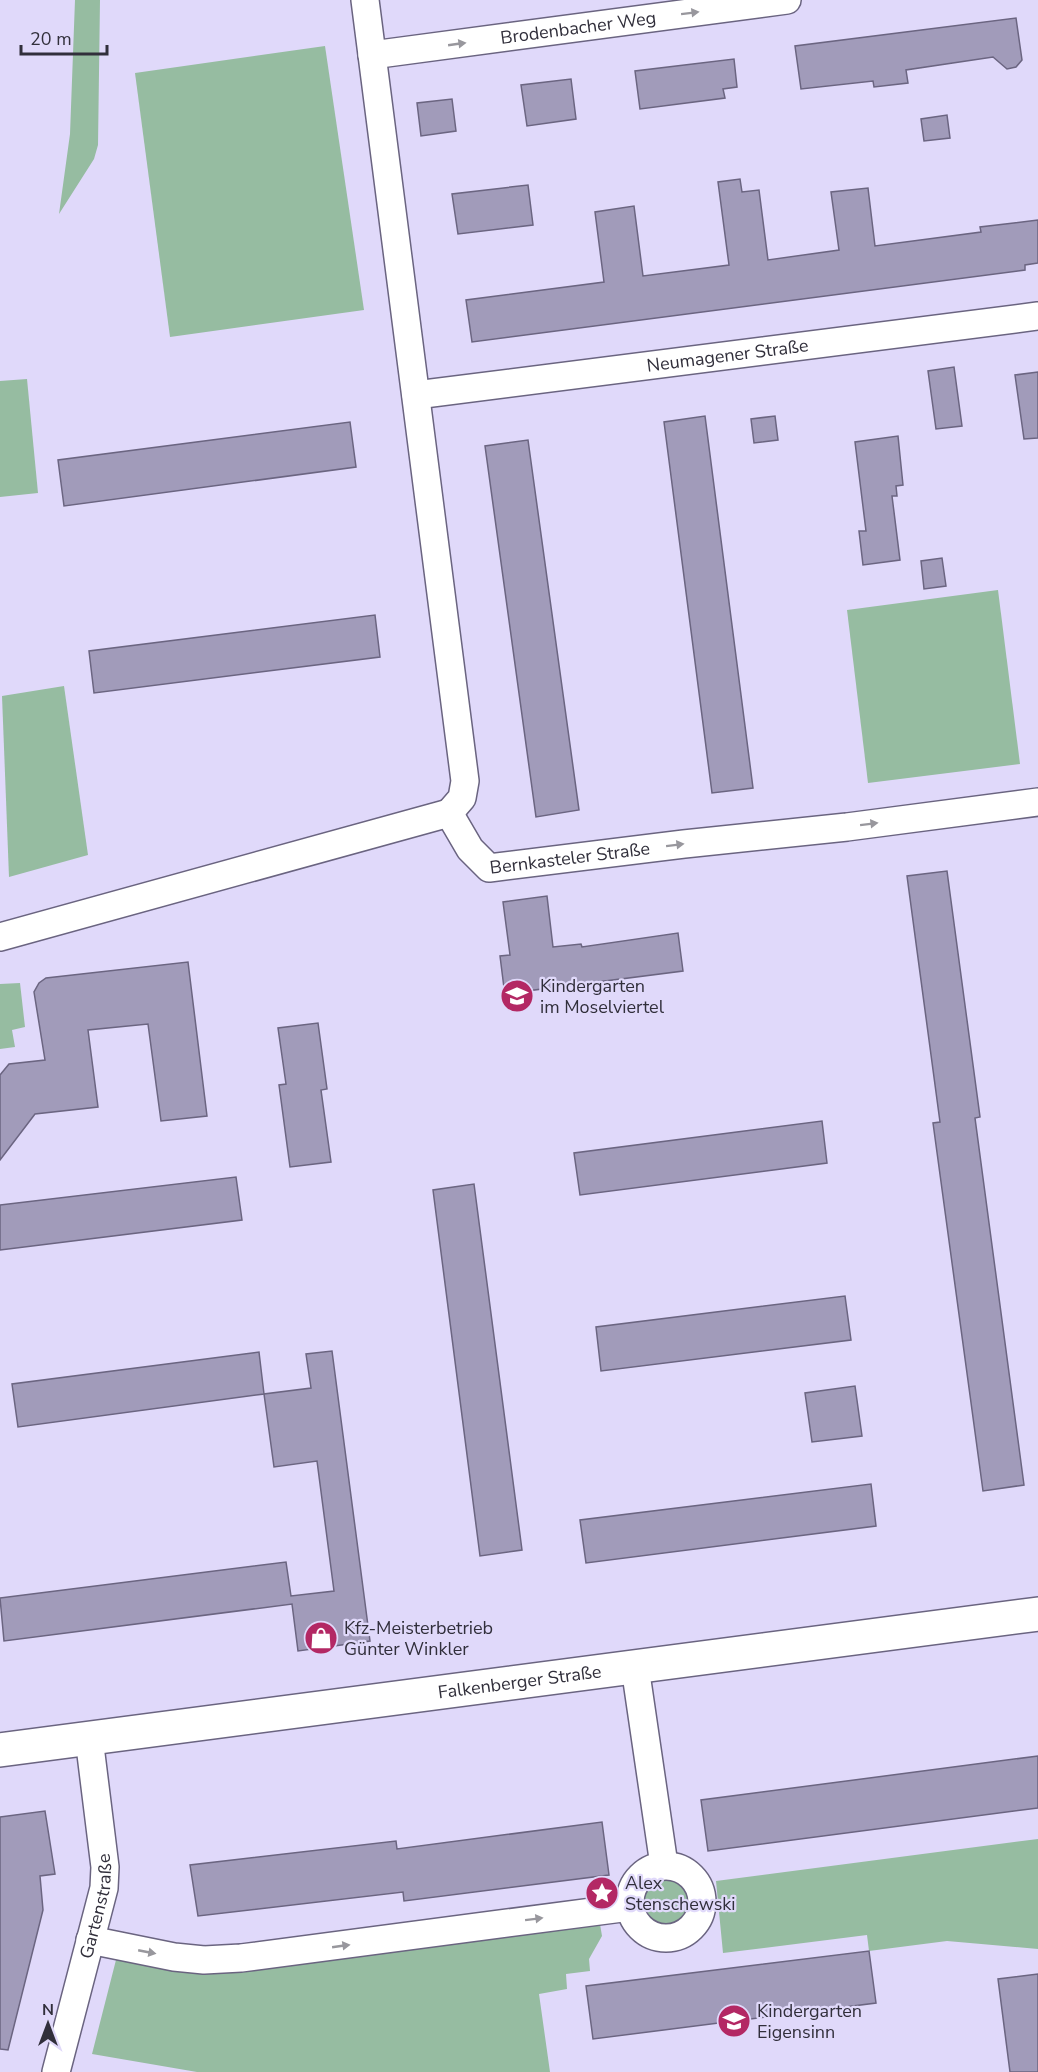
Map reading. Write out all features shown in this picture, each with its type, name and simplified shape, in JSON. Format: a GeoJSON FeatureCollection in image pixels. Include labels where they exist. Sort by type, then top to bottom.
{"type":"FeatureCollection","features":[{"type":"Feature","properties":{"kind":"street"},"geometry":{"type":"LineString","coordinates":[[0,938],[449,813],[462,798],[465,781],[365,0]]}},
{"type":"Feature","properties":{"kind":"street","name":"Brodenbacher Weg"},"geometry":{"type":"LineString","coordinates":[[372,55],[787,0]]}},
{"type":"Feature","properties":{"kind":"street","name":"Neumagener Straße"},"geometry":{"type":"LineString","coordinates":[[416,395],[1038,316]]}},
{"type":"Feature","properties":{"kind":"street","name":"Bernkasteler Straße"},"geometry":{"type":"LineString","coordinates":[[449,813],[470,849],[489,868],[847,827],[1038,802]]}},
{"type":"Feature","properties":{"kind":"street","name":"Falkenberger Straße"},"geometry":{"type":"LineString","coordinates":[[0,1750],[1038,1614]]}},
{"type":"Feature","properties":{"kind":"street"},"geometry":{"type":"LineString","coordinates":[[635,1667],[664,1865]]}},
{"type":"Feature","properties":{"kind":"street","name":"Gartenstraße"},"geometry":{"type":"LineString","coordinates":[[56,2072],[104,1888],[105,1867],[89,1738]]}},
{"type":"Feature","properties":{"kind":"street"},"geometry":{"type":"LineString","coordinates":[[664,1865],[676,1866],[687,1871],[696,1880],[703,1901],[701,1912],[689,1930],[679,1936],[669,1938],[647,1933],[639,1926],[630,1906],[632,1890],[642,1875],[652,1868],[664,1865]]}},
{"type":"Feature","properties":{"kind":"street"},"geometry":{"type":"LineString","coordinates":[[90,1940],[174,1957],[204,1960],[241,1958],[630,1906]]}},
{"type":"Feature","properties":{"kind":"green space"},"geometry":{"type":"Polygon","coordinates":[[[75,0],[100,0],[98,145],[94,159],[59,214],[70,134],[75,0]]]}},
{"type":"Feature","properties":{"kind":"green space"},"geometry":{"type":"Polygon","coordinates":[[[325,46],[364,310],[170,337],[135,73],[325,46]]]}},
{"type":"Feature","properties":{"kind":"green space"},"geometry":{"type":"Polygon","coordinates":[[[27,379],[38,493],[0,497],[0,381],[27,379]]]}},
{"type":"Feature","properties":{"kind":"green space"},"geometry":{"type":"Polygon","coordinates":[[[998,590],[1020,764],[868,783],[847,610],[998,590]]]}},
{"type":"Feature","properties":{"kind":"green space"},"geometry":{"type":"Polygon","coordinates":[[[64,686],[88,855],[9,877],[2,696],[64,686]]]}},
{"type":"Feature","properties":{"kind":"green space"},"geometry":{"type":"Polygon","coordinates":[[[20,983],[25,1027],[12,1030],[15,1047],[0,1049],[0,984],[20,983]]]}},
{"type":"Feature","properties":{"kind":"green space"},"geometry":{"type":"Polygon","coordinates":[[[1038,1839],[1038,1949],[947,1941],[869,1951],[867,1935],[723,1953],[716,1881],[1038,1839]]]}},
{"type":"Feature","properties":{"kind":"green space"},"geometry":{"type":"Polygon","coordinates":[[[667,1876],[677,1878],[685,1884],[691,1892],[693,1902],[691,1912],[685,1920],[677,1926],[667,1928],[657,1926],[649,1920],[643,1912],[641,1902],[643,1892],[649,1884],[657,1878],[667,1876]]]}},
{"type":"Feature","properties":{"kind":"green space"},"geometry":{"type":"Polygon","coordinates":[[[599,1918],[602,1936],[589,1959],[590,1971],[566,1974],[567,1989],[539,1994],[550,2072],[197,2072],[92,2054],[117,1956],[599,1918]]]}},
{"type":"Feature","properties":{"kind":"building"},"geometry":{"type":"Polygon","coordinates":[[[1016,18],[1022,60],[1016,67],[1007,69],[993,57],[906,70],[908,83],[874,87],[873,81],[801,89],[795,46],[1016,18]]]}},
{"type":"Feature","properties":{"kind":"building"},"geometry":{"type":"Polygon","coordinates":[[[734,59],[737,87],[723,89],[725,98],[640,109],[635,71],[734,59]]]}},
{"type":"Feature","properties":{"kind":"building"},"geometry":{"type":"Polygon","coordinates":[[[571,79],[576,119],[527,126],[521,85],[571,79]]]}},
{"type":"Feature","properties":{"kind":"building"},"geometry":{"type":"Polygon","coordinates":[[[452,99],[456,131],[421,136],[417,103],[452,99]]]}},
{"type":"Feature","properties":{"kind":"building"},"geometry":{"type":"Polygon","coordinates":[[[947,115],[950,138],[924,141],[921,119],[947,115]]]}},
{"type":"Feature","properties":{"kind":"building"},"geometry":{"type":"Polygon","coordinates":[[[740,179],[742,192],[759,190],[768,260],[839,250],[831,192],[868,188],[875,246],[981,232],[980,227],[1038,220],[1038,263],[1025,265],[1025,270],[472,342],[466,300],[604,282],[595,212],[634,206],[643,276],[729,265],[718,182],[740,179]]]}},
{"type":"Feature","properties":{"kind":"building"},"geometry":{"type":"Polygon","coordinates":[[[528,185],[533,225],[458,234],[452,194],[528,185]]]}},
{"type":"Feature","properties":{"kind":"building"},"geometry":{"type":"Polygon","coordinates":[[[954,367],[962,426],[936,429],[928,371],[954,367]]]}},
{"type":"Feature","properties":{"kind":"building"},"geometry":{"type":"Polygon","coordinates":[[[1038,372],[1038,438],[1024,439],[1015,375],[1038,372]]]}},
{"type":"Feature","properties":{"kind":"building"},"geometry":{"type":"Polygon","coordinates":[[[705,416],[753,788],[712,793],[664,422],[705,416]]]}},
{"type":"Feature","properties":{"kind":"building"},"geometry":{"type":"Polygon","coordinates":[[[775,416],[778,440],[754,443],[751,419],[775,416]]]}},
{"type":"Feature","properties":{"kind":"building"},"geometry":{"type":"Polygon","coordinates":[[[350,422],[356,467],[64,506],[58,460],[350,422]]]}},
{"type":"Feature","properties":{"kind":"building"},"geometry":{"type":"Polygon","coordinates":[[[898,436],[903,485],[896,486],[897,496],[892,496],[900,560],[863,565],[859,531],[866,531],[855,442],[898,436]]]}},
{"type":"Feature","properties":{"kind":"building"},"geometry":{"type":"Polygon","coordinates":[[[528,440],[579,810],[536,817],[485,446],[528,440]]]}},
{"type":"Feature","properties":{"kind":"building"},"geometry":{"type":"Polygon","coordinates":[[[942,558],[946,586],[924,589],[921,561],[942,558]]]}},
{"type":"Feature","properties":{"kind":"building"},"geometry":{"type":"Polygon","coordinates":[[[375,615],[380,657],[94,693],[89,651],[375,615]]]}},
{"type":"Feature","properties":{"kind":"building"},"geometry":{"type":"Polygon","coordinates":[[[947,871],[980,1117],[975,1118],[1024,1485],[983,1491],[933,1123],[940,1122],[907,876],[947,871]]]}},
{"type":"Feature","properties":{"kind":"building"},"geometry":{"type":"Polygon","coordinates":[[[547,896],[553,947],[581,944],[582,947],[678,933],[683,971],[527,991],[528,1001],[506,1004],[500,956],[510,955],[503,902],[547,896]]]}},
{"type":"Feature","properties":{"kind":"building"},"geometry":{"type":"Polygon","coordinates":[[[188,962],[207,1116],[161,1121],[148,1024],[88,1030],[98,1107],[35,1114],[0,1160],[0,1075],[9,1064],[45,1060],[34,992],[39,983],[46,978],[188,962]]]}},
{"type":"Feature","properties":{"kind":"building"},"geometry":{"type":"Polygon","coordinates":[[[318,1023],[327,1089],[321,1090],[331,1162],[290,1167],[279,1085],[286,1084],[278,1028],[318,1023]]]}},
{"type":"Feature","properties":{"kind":"building"},"geometry":{"type":"Polygon","coordinates":[[[822,1121],[827,1163],[580,1195],[574,1153],[822,1121]]]}},
{"type":"Feature","properties":{"kind":"building"},"geometry":{"type":"Polygon","coordinates":[[[236,1177],[242,1220],[0,1250],[0,1205],[236,1177]]]}},
{"type":"Feature","properties":{"kind":"building"},"geometry":{"type":"Polygon","coordinates":[[[474,1184],[522,1550],[480,1556],[433,1190],[474,1184]]]}},
{"type":"Feature","properties":{"kind":"building"},"geometry":{"type":"Polygon","coordinates":[[[845,1296],[851,1340],[601,1371],[596,1327],[845,1296]]]}},
{"type":"Feature","properties":{"kind":"building"},"geometry":{"type":"Polygon","coordinates":[[[332,1351],[370,1641],[298,1651],[292,1604],[4,1641],[0,1598],[286,1562],[291,1596],[334,1591],[317,1461],[274,1467],[264,1394],[311,1388],[306,1354],[332,1351]]]}},
{"type":"Feature","properties":{"kind":"building"},"geometry":{"type":"Polygon","coordinates":[[[259,1352],[264,1394],[18,1427],[12,1384],[259,1352]]]}},
{"type":"Feature","properties":{"kind":"building"},"geometry":{"type":"Polygon","coordinates":[[[855,1386],[862,1436],[812,1442],[805,1393],[855,1386]]]}},
{"type":"Feature","properties":{"kind":"building"},"geometry":{"type":"Polygon","coordinates":[[[871,1484],[876,1526],[586,1563],[580,1520],[871,1484]]]}},
{"type":"Feature","properties":{"kind":"building"},"geometry":{"type":"Polygon","coordinates":[[[1038,1756],[1038,1808],[708,1851],[701,1800],[1038,1756]]]}},
{"type":"Feature","properties":{"kind":"building"},"geometry":{"type":"Polygon","coordinates":[[[45,1811],[55,1874],[40,1876],[43,1910],[8,2050],[0,2049],[0,1817],[45,1811]]]}},
{"type":"Feature","properties":{"kind":"building"},"geometry":{"type":"Polygon","coordinates":[[[602,1822],[609,1875],[404,1901],[403,1892],[198,1916],[190,1865],[396,1841],[397,1849],[602,1822]]]}},
{"type":"Feature","properties":{"kind":"building"},"geometry":{"type":"Polygon","coordinates":[[[869,1951],[876,2003],[593,2039],[586,1986],[869,1951]]]}},
{"type":"Feature","properties":{"kind":"building"},"geometry":{"type":"Polygon","coordinates":[[[1038,1974],[1038,2072],[1010,2072],[998,1979],[1038,1974]]]}},
{"type":"Feature","properties":{"kind":"place","name":"Kindergarten im Moselviertel"},"geometry":{"type":"Point","coordinates":[517,996]}},
{"type":"Feature","properties":{"kind":"place","name":"Kfz-Meisterbetrieb Günter Winkler"},"geometry":{"type":"Point","coordinates":[321,1638]}},
{"type":"Feature","properties":{"kind":"place","name":"Alex Stenschewski"},"geometry":{"type":"Point","coordinates":[602,1893]}},
{"type":"Feature","properties":{"kind":"place","name":"Kindergarten Eigensinn"},"geometry":{"type":"Point","coordinates":[734,2021]}}]}
